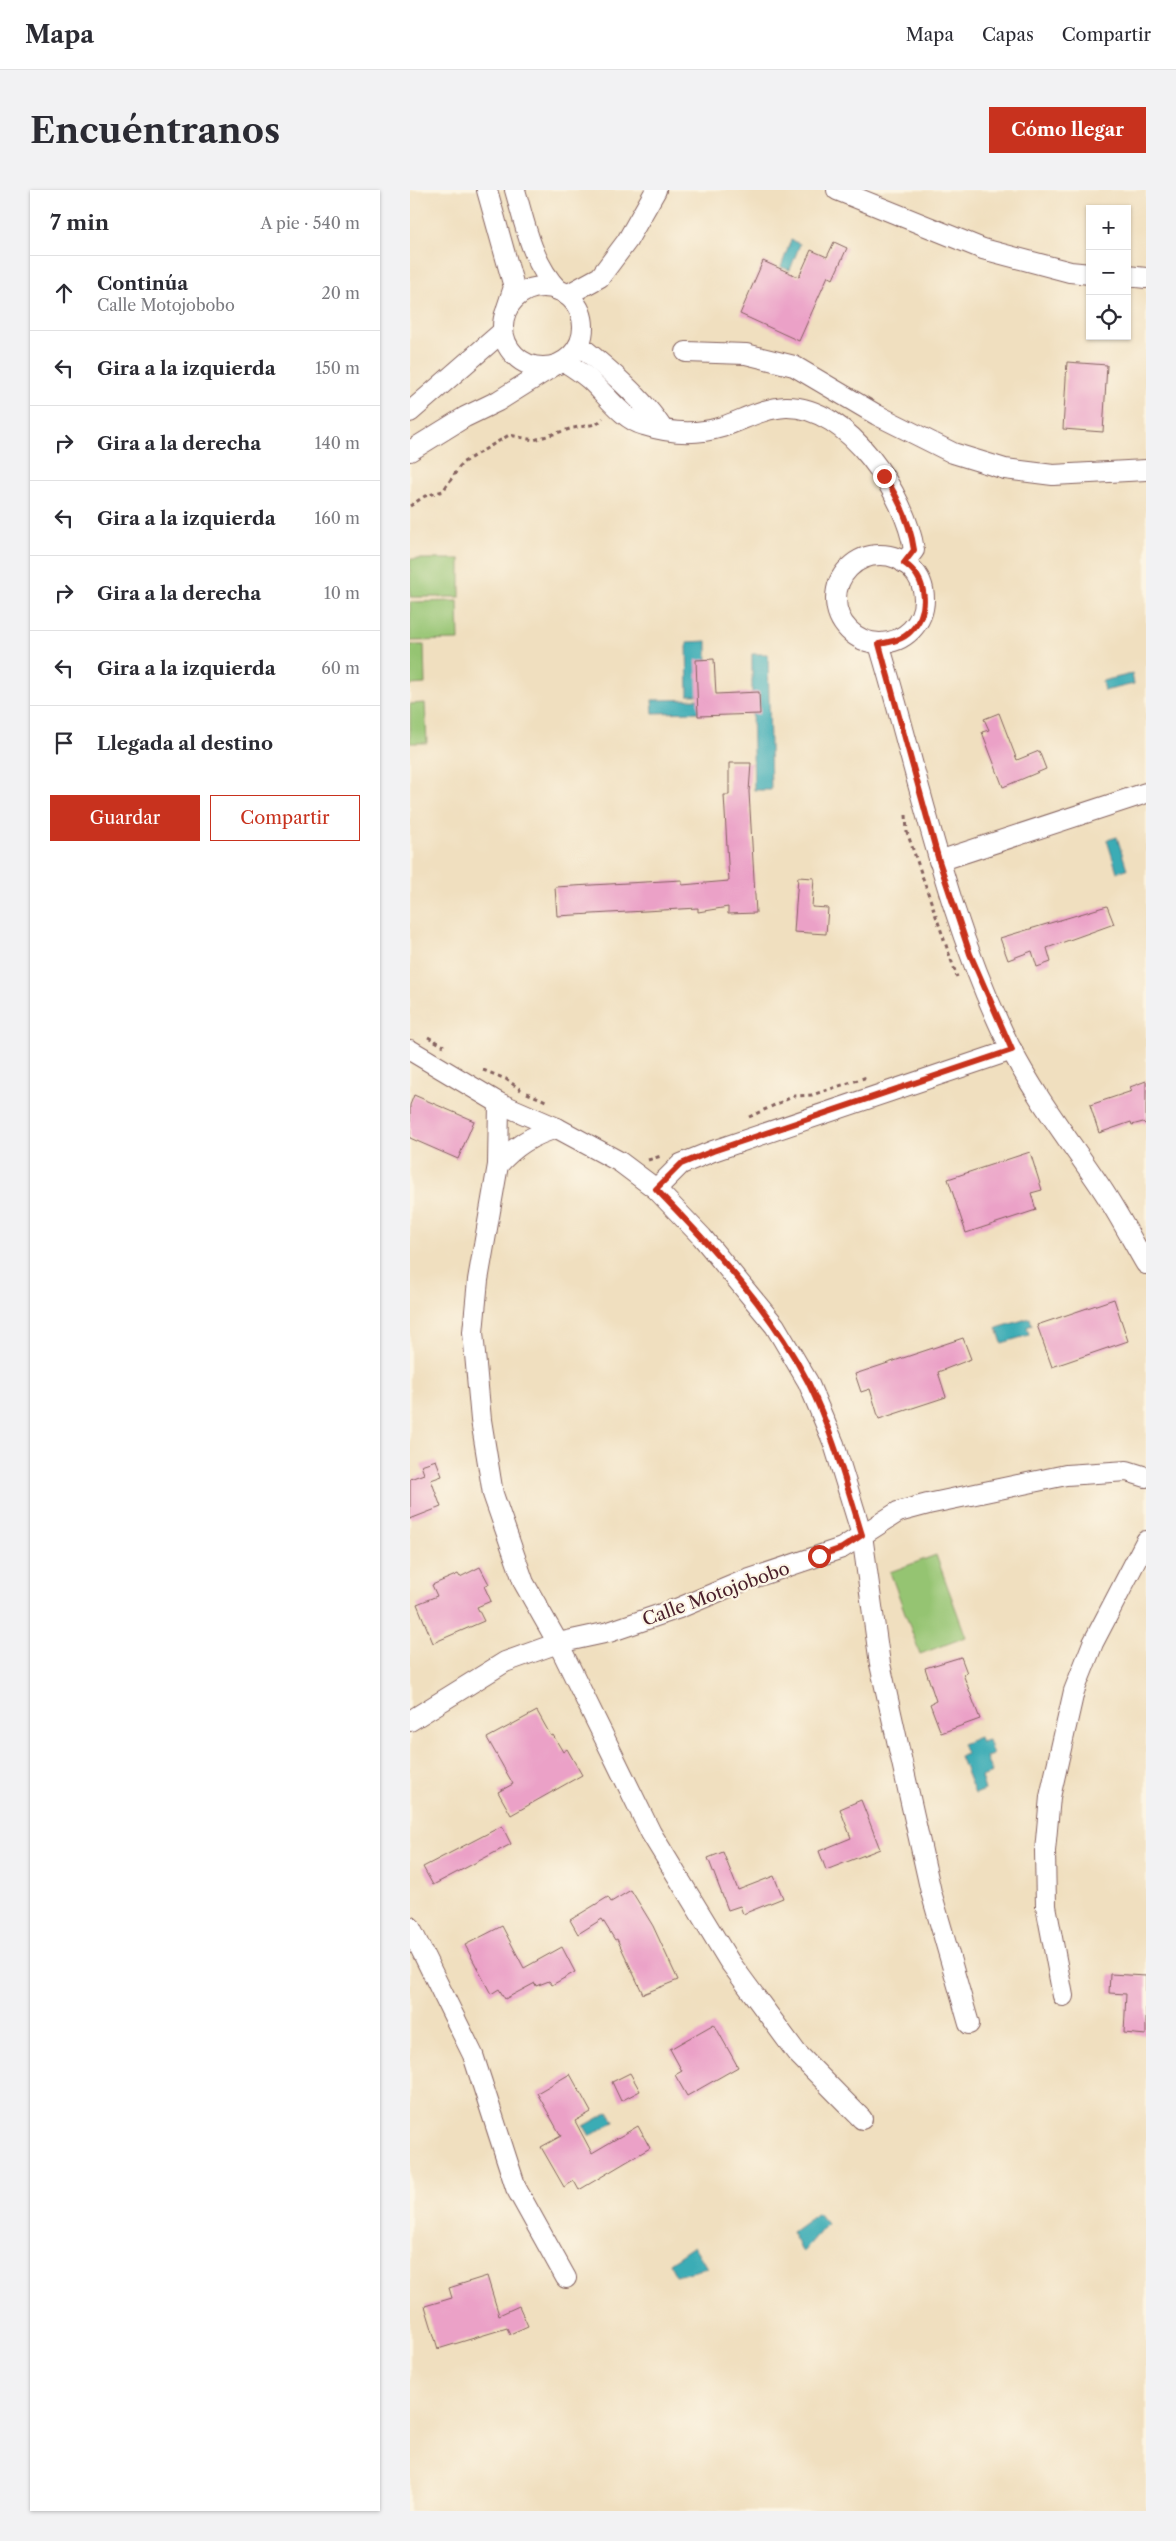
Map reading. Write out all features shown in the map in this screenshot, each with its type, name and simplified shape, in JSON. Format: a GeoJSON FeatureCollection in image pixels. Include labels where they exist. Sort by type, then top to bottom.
{"type":"FeatureCollection","features":[{"type":"Feature","properties":{"kind":"street"},"geometry":{"type":"LineString","coordinates":[[487,190],[514,287],[506,311],[502,332],[506,345],[520,360],[539,368],[558,364],[589,379],[634,421],[679,433],[701,432],[722,427],[745,416],[787,407],[809,411],[831,421],[848,435],[884,476],[897,496],[912,533],[914,550],[904,563]]}},
{"type":"Feature","properties":{"kind":"street"},"geometry":{"type":"LineString","coordinates":[[410,451],[558,364],[579,345],[583,334],[582,318],[575,303],[546,278],[535,254],[515,190]]}},
{"type":"Feature","properties":{"kind":"street"},"geometry":{"type":"LineString","coordinates":[[506,311],[519,294],[532,288],[547,287],[562,292],[600,277],[627,241],[656,190]]}},
{"type":"Feature","properties":{"kind":"street"},"geometry":{"type":"LineString","coordinates":[[837,190],[983,249],[1070,272],[1086,274]]}},
{"type":"Feature","properties":{"kind":"street"},"geometry":{"type":"LineString","coordinates":[[1131,276],[1146,278]]}},
{"type":"Feature","properties":{"kind":"street"},"geometry":{"type":"LineString","coordinates":[[410,412],[502,332]]}},
{"type":"Feature","properties":{"kind":"street"},"geometry":{"type":"LineString","coordinates":[[579,345],[605,366],[651,411],[662,428]]}},
{"type":"Feature","properties":{"kind":"street"},"geometry":{"type":"LineString","coordinates":[[686,352],[746,354],[794,366],[848,398],[953,453],[1005,469],[1053,475],[1146,470]]}},
{"type":"Feature","properties":{"kind":"street"},"geometry":{"type":"LineString","coordinates":[[831,421],[848,398]]}},
{"type":"Feature","properties":{"kind":"street"},"geometry":{"type":"LineString","coordinates":[[881,554],[898,558],[904,563],[912,568],[921,583],[924,600],[921,617],[911,632],[896,641],[879,644],[862,640],[848,630],[838,615],[835,598],[839,581],[849,566],[863,557],[881,554]]}},
{"type":"Feature","properties":{"kind":"street"},"geometry":{"type":"LineString","coordinates":[[879,644],[939,861],[970,954],[1012,1050],[1104,1193],[1146,1264]]}},
{"type":"Feature","properties":{"kind":"street"},"geometry":{"type":"LineString","coordinates":[[939,861],[1146,793]]}},
{"type":"Feature","properties":{"kind":"street"},"geometry":{"type":"LineString","coordinates":[[417,1043],[499,1103],[557,1128],[620,1162],[656,1189],[702,1237],[775,1326],[808,1382],[834,1444],[862,1535],[880,1664],[897,1742],[931,1892],[969,2024]]}},
{"type":"Feature","properties":{"kind":"street"},"geometry":{"type":"LineString","coordinates":[[656,1189],[681,1164],[713,1151],[1012,1050]]}},
{"type":"Feature","properties":{"kind":"street"},"geometry":{"type":"LineString","coordinates":[[499,1103],[498,1165],[478,1280],[473,1332],[481,1420],[493,1494],[524,1583],[558,1643],[651,1833],[728,1961],[796,2052],[862,2119]]}},
{"type":"Feature","properties":{"kind":"street"},"geometry":{"type":"LineString","coordinates":[[498,1165],[514,1148],[538,1133],[557,1128]]}},
{"type":"Feature","properties":{"kind":"street","name":"Calle Motojobobo"},"geometry":{"type":"LineString","coordinates":[[410,1721],[505,1662],[558,1643],[609,1632],[679,1608],[742,1582],[842,1548],[906,1510],[1066,1475],[1127,1471],[1146,1477]]}},
{"type":"Feature","properties":{"kind":"street"},"geometry":{"type":"LineString","coordinates":[[1063,1996],[1046,1906],[1045,1851],[1050,1797],[1074,1691],[1093,1643],[1146,1540]]}},
{"type":"Feature","properties":{"kind":"street"},"geometry":{"type":"LineString","coordinates":[[410,1927],[473,2055],[516,2188],[566,2278]]}},
{"type":"Feature","properties":{"kind":"path"},"geometry":{"type":"LineString","coordinates":[[410,506],[425,496],[443,491],[462,463],[509,435],[534,440],[573,428],[597,424],[616,405]]}},
{"type":"Feature","properties":{"kind":"path"},"geometry":{"type":"LineString","coordinates":[[906,812],[907,832],[936,921],[960,982]]}},
{"type":"Feature","properties":{"kind":"path"},"geometry":{"type":"LineString","coordinates":[[417,1043],[433,1039],[446,1048]]}},
{"type":"Feature","properties":{"kind":"path"},"geometry":{"type":"LineString","coordinates":[[475,1067],[506,1079],[516,1087],[542,1098],[549,1104]]}},
{"type":"Feature","properties":{"kind":"path"},"geometry":{"type":"LineString","coordinates":[[747,1118],[794,1096],[812,1095],[877,1074]]}},
{"type":"Feature","properties":{"kind":"path"},"geometry":{"type":"LineString","coordinates":[[645,1159],[650,1160],[668,1154]]}},
{"type":"Feature","properties":{"kind":"green space"},"geometry":{"type":"Polygon","coordinates":[[[410,559],[460,559],[460,597],[410,597],[410,559]]]}},
{"type":"Feature","properties":{"kind":"green space"},"geometry":{"type":"Polygon","coordinates":[[[458,601],[459,640],[410,641],[410,602],[458,601]]]}},
{"type":"Feature","properties":{"kind":"green space"},"geometry":{"type":"Polygon","coordinates":[[[410,645],[424,645],[425,684],[410,685],[410,645]]]}},
{"type":"Feature","properties":{"kind":"green space"},"geometry":{"type":"Polygon","coordinates":[[[425,703],[427,743],[410,743],[410,704],[425,703]]]}},
{"type":"Feature","properties":{"kind":"green space"},"geometry":{"type":"Polygon","coordinates":[[[936,1555],[966,1637],[920,1654],[890,1572],[936,1555]]]}},
{"type":"Feature","properties":{"kind":"water"},"geometry":{"type":"Polygon","coordinates":[[[791,240],[800,244],[790,270],[781,267],[791,240]]]}},
{"type":"Feature","properties":{"kind":"water"},"geometry":{"type":"Polygon","coordinates":[[[707,641],[707,695],[688,695],[687,642],[707,641]]]}},
{"type":"Feature","properties":{"kind":"water"},"geometry":{"type":"Polygon","coordinates":[[[752,654],[768,654],[771,790],[754,790],[752,711],[653,713],[652,700],[752,698],[752,654]]]}},
{"type":"Feature","properties":{"kind":"water"},"geometry":{"type":"Polygon","coordinates":[[[1132,674],[1134,684],[1104,691],[1102,681],[1132,674]]]}},
{"type":"Feature","properties":{"kind":"water"},"geometry":{"type":"Polygon","coordinates":[[[1117,837],[1127,869],[1117,872],[1107,840],[1117,837]]]}},
{"type":"Feature","properties":{"kind":"water"},"geometry":{"type":"Polygon","coordinates":[[[1030,1318],[1032,1325],[1027,1327],[1029,1335],[1002,1343],[997,1328],[1030,1318]]]}},
{"type":"Feature","properties":{"kind":"water"},"geometry":{"type":"Polygon","coordinates":[[[979,1737],[981,1742],[988,1740],[993,1755],[986,1757],[992,1773],[981,1777],[985,1790],[975,1794],[960,1756],[966,1754],[962,1744],[979,1737]]]}},
{"type":"Feature","properties":{"kind":"water"},"geometry":{"type":"Polygon","coordinates":[[[609,2112],[614,2122],[590,2136],[584,2126],[609,2112]]]}},
{"type":"Feature","properties":{"kind":"water"},"geometry":{"type":"Polygon","coordinates":[[[818,2213],[827,2224],[803,2252],[792,2232],[818,2213]]]}},
{"type":"Feature","properties":{"kind":"water"},"geometry":{"type":"Polygon","coordinates":[[[694,2246],[707,2268],[676,2276],[669,2263],[694,2246]]]}},
{"type":"Feature","properties":{"kind":"building"},"geometry":{"type":"Polygon","coordinates":[[[834,242],[847,248],[833,279],[828,276],[799,341],[740,314],[763,261],[799,277],[811,250],[827,257],[834,242]]]}},
{"type":"Feature","properties":{"kind":"building"},"geometry":{"type":"Polygon","coordinates":[[[1067,362],[1107,365],[1103,432],[1063,429],[1067,362]]]}},
{"type":"Feature","properties":{"kind":"building"},"geometry":{"type":"Polygon","coordinates":[[[714,659],[716,694],[759,692],[760,714],[698,716],[696,660],[714,659]]]}},
{"type":"Feature","properties":{"kind":"building"},"geometry":{"type":"Polygon","coordinates":[[[999,713],[1017,760],[1039,751],[1046,769],[1003,787],[982,732],[989,730],[984,719],[999,713]]]}},
{"type":"Feature","properties":{"kind":"building"},"geometry":{"type":"Polygon","coordinates":[[[729,763],[751,763],[749,792],[756,913],[728,914],[728,907],[698,912],[698,908],[557,916],[555,887],[682,880],[682,885],[729,881],[724,795],[729,795],[729,763]]]}},
{"type":"Feature","properties":{"kind":"building"},"geometry":{"type":"Polygon","coordinates":[[[798,877],[814,878],[812,907],[828,908],[826,934],[794,932],[798,877]]]}},
{"type":"Feature","properties":{"kind":"building"},"geometry":{"type":"Polygon","coordinates":[[[1107,906],[1114,924],[1047,948],[1051,962],[1037,967],[1032,951],[1008,960],[1000,938],[1107,906]]]}},
{"type":"Feature","properties":{"kind":"building"},"geometry":{"type":"Polygon","coordinates":[[[1146,1081],[1146,1125],[1143,1122],[1132,1125],[1131,1122],[1099,1133],[1090,1105],[1132,1091],[1130,1087],[1146,1081]]]}},
{"type":"Feature","properties":{"kind":"building"},"geometry":{"type":"Polygon","coordinates":[[[414,1095],[474,1121],[458,1159],[410,1138],[410,1105],[414,1095]]]}},
{"type":"Feature","properties":{"kind":"building"},"geometry":{"type":"Polygon","coordinates":[[[1030,1152],[1042,1190],[1031,1193],[1036,1210],[966,1233],[948,1179],[1030,1152]]]}},
{"type":"Feature","properties":{"kind":"building"},"geometry":{"type":"Polygon","coordinates":[[[1114,1299],[1128,1341],[1052,1367],[1037,1325],[1114,1299]]]}},
{"type":"Feature","properties":{"kind":"building"},"geometry":{"type":"Polygon","coordinates":[[[963,1338],[971,1359],[938,1372],[946,1397],[879,1419],[870,1389],[861,1392],[855,1374],[963,1338]]]}},
{"type":"Feature","properties":{"kind":"building"},"geometry":{"type":"Polygon","coordinates":[[[436,1460],[442,1476],[431,1480],[441,1507],[410,1519],[410,1479],[424,1474],[421,1465],[436,1460]]]}},
{"type":"Feature","properties":{"kind":"building"},"geometry":{"type":"Polygon","coordinates":[[[480,1567],[489,1584],[484,1586],[491,1601],[477,1607],[484,1621],[433,1643],[417,1604],[437,1596],[432,1585],[458,1574],[460,1577],[480,1567]]]}},
{"type":"Feature","properties":{"kind":"building"},"geometry":{"type":"Polygon","coordinates":[[[961,1657],[967,1673],[963,1674],[980,1719],[941,1733],[930,1704],[936,1701],[925,1668],[961,1657]]]}},
{"type":"Feature","properties":{"kind":"building"},"geometry":{"type":"Polygon","coordinates":[[[537,1711],[551,1736],[553,1735],[563,1752],[567,1749],[582,1775],[511,1815],[498,1792],[513,1784],[487,1738],[537,1711]]]}},
{"type":"Feature","properties":{"kind":"building"},"geometry":{"type":"Polygon","coordinates":[[[861,1800],[880,1849],[826,1870],[819,1851],[851,1838],[840,1809],[861,1800]]]}},
{"type":"Feature","properties":{"kind":"building"},"geometry":{"type":"Polygon","coordinates":[[[502,1826],[511,1844],[433,1885],[423,1867],[502,1826]]]}},
{"type":"Feature","properties":{"kind":"building"},"geometry":{"type":"Polygon","coordinates":[[[723,1852],[738,1890],[774,1876],[783,1898],[743,1914],[740,1906],[728,1910],[708,1858],[723,1852]]]}},
{"type":"Feature","properties":{"kind":"building"},"geometry":{"type":"Polygon","coordinates":[[[631,1890],[653,1926],[678,1980],[643,1994],[617,1939],[615,1940],[602,1919],[578,1934],[570,1920],[608,1897],[611,1902],[631,1890]]]}},
{"type":"Feature","properties":{"kind":"building"},"geometry":{"type":"Polygon","coordinates":[[[502,1926],[524,1968],[562,1947],[575,1972],[552,1985],[549,1981],[536,1986],[535,1983],[505,1999],[499,1989],[491,1994],[465,1945],[502,1926]]]}},
{"type":"Feature","properties":{"kind":"building"},"geometry":{"type":"Polygon","coordinates":[[[1110,1974],[1146,1976],[1146,2035],[1124,2033],[1126,1994],[1109,1993],[1110,1974]]]}},
{"type":"Feature","properties":{"kind":"building"},"geometry":{"type":"Polygon","coordinates":[[[714,2024],[738,2067],[687,2096],[675,2075],[682,2071],[670,2049],[714,2024]]]}},
{"type":"Feature","properties":{"kind":"building"},"geometry":{"type":"Polygon","coordinates":[[[630,2073],[640,2091],[621,2101],[612,2082],[630,2073]]]}},
{"type":"Feature","properties":{"kind":"building"},"geometry":{"type":"Polygon","coordinates":[[[570,2074],[591,2112],[575,2121],[592,2153],[638,2126],[650,2148],[579,2190],[574,2181],[564,2187],[541,2147],[561,2136],[537,2093],[570,2074]]]}},
{"type":"Feature","properties":{"kind":"building"},"geometry":{"type":"Polygon","coordinates":[[[487,2276],[499,2315],[519,2306],[528,2326],[510,2334],[507,2328],[438,2349],[425,2306],[452,2298],[449,2288],[487,2276]]]}},
{"type":"Feature","properties":{"kind":"route"},"geometry":{"type":"LineString","coordinates":[[819,1556],[842,1548],[862,1535],[834,1444],[808,1382],[775,1326],[702,1237],[656,1189],[681,1164],[713,1151],[1012,1050],[970,954],[939,861],[879,644],[896,641],[911,632],[921,617],[924,600],[921,583],[912,568],[904,563],[914,550],[912,533],[897,496],[884,476]]}}]}
